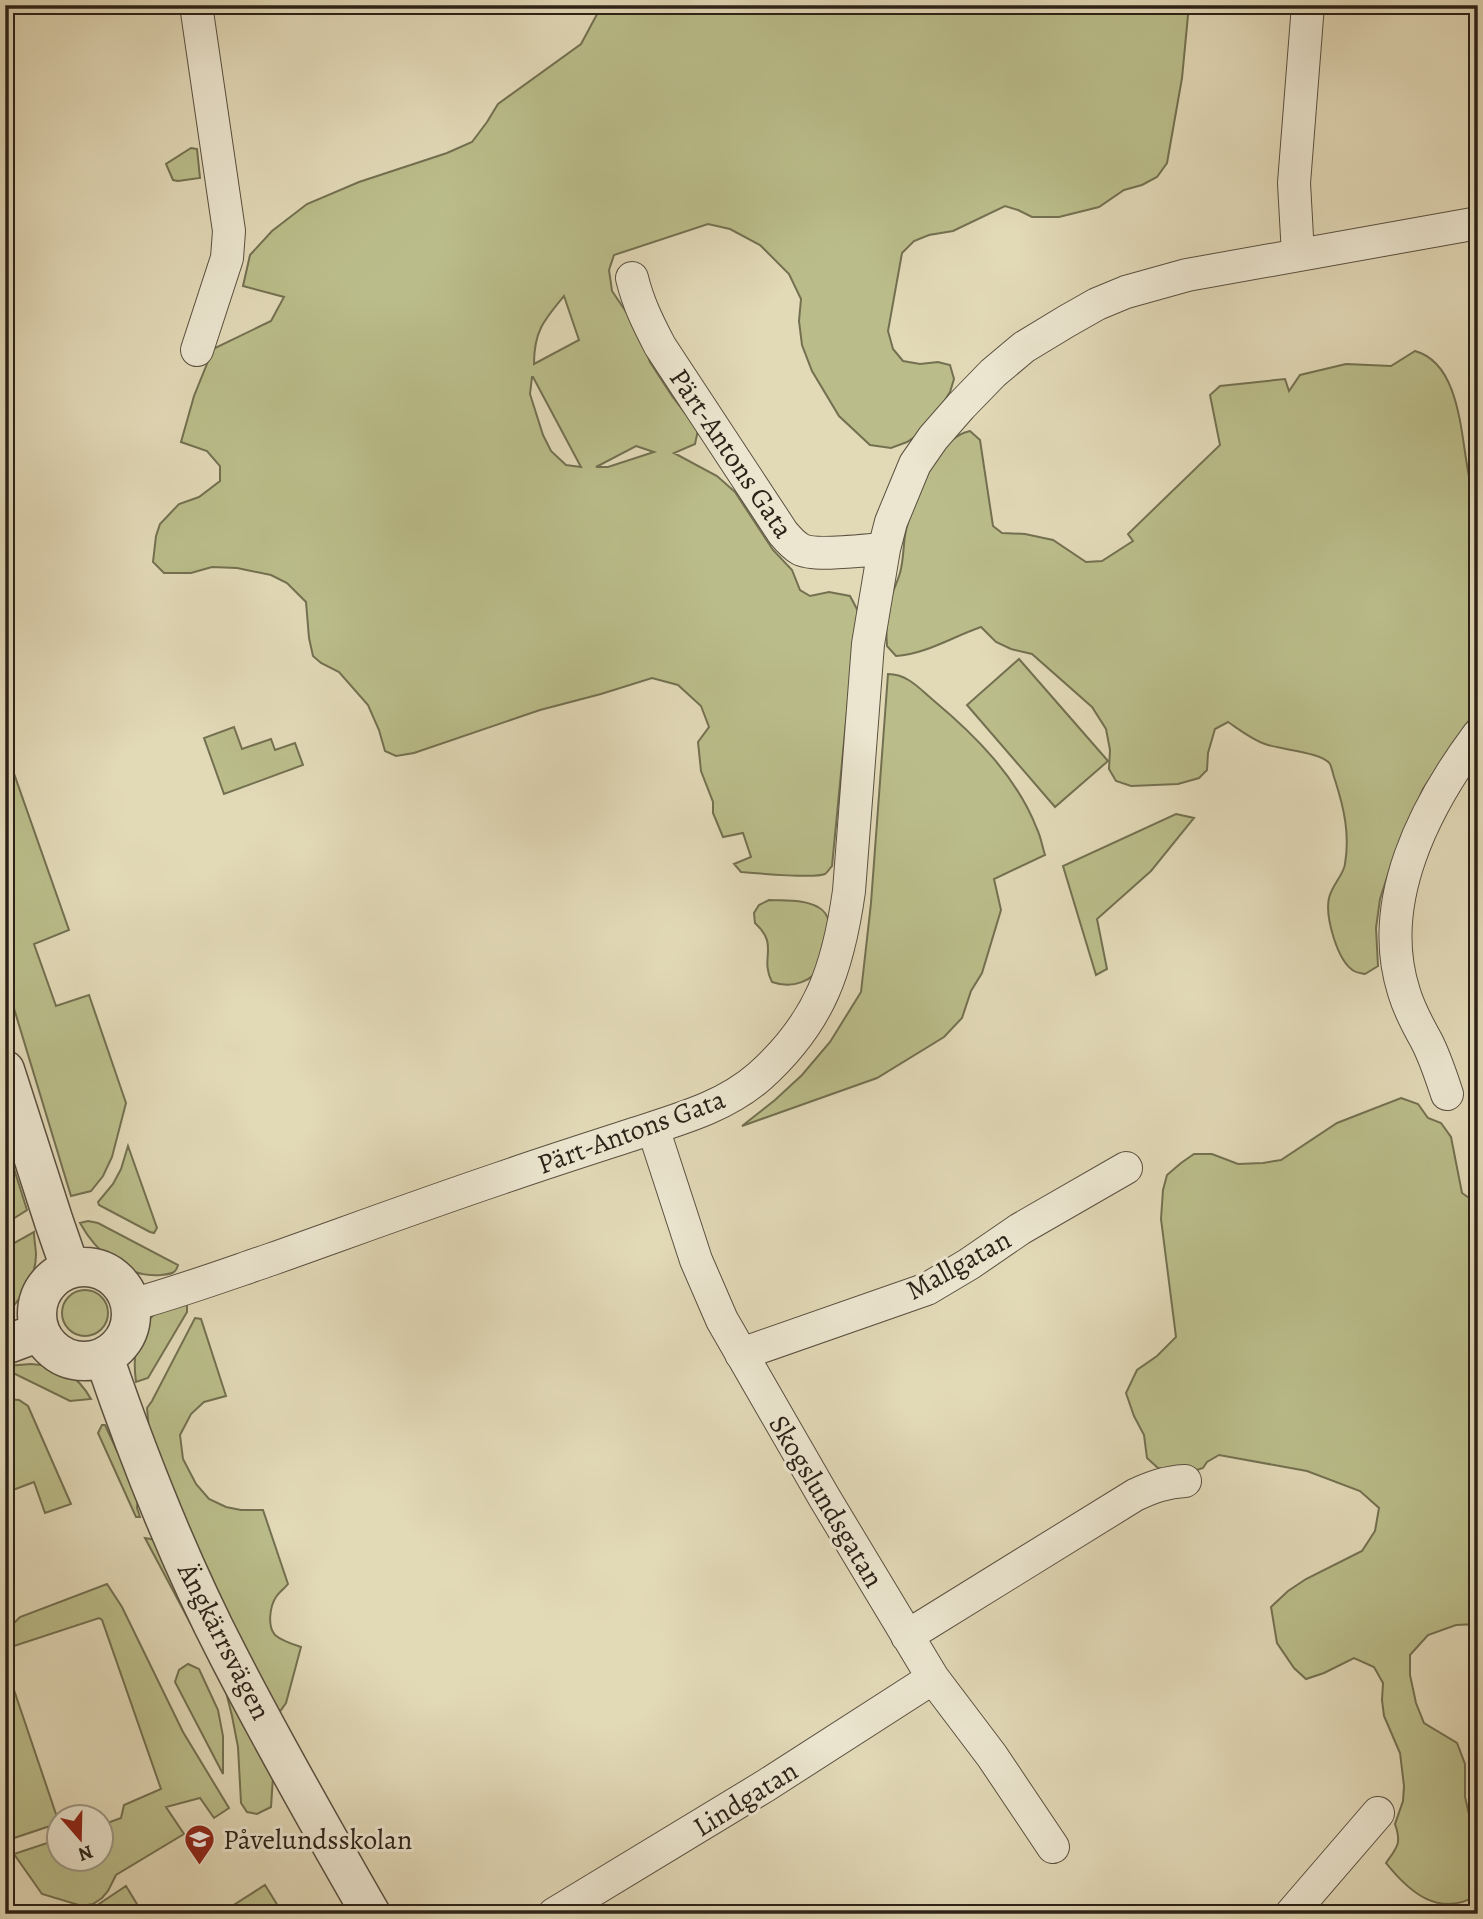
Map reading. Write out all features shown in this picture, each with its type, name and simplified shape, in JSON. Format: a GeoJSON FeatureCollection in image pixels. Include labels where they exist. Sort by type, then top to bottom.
{"type":"FeatureCollection","features":[{"type":"Feature","properties":{"kind":"street"},"geometry":{"type":"LineString","coordinates":[[196,5],[229,232],[227,258],[197,350]]}},
{"type":"Feature","properties":{"kind":"street"},"geometry":{"type":"LineString","coordinates":[[1298,255],[1294,183],[1308,5]]}},
{"type":"Feature","properties":{"kind":"street","name":"Pärt-Antons Gata"},"geometry":{"type":"LineString","coordinates":[[131,1305],[190,1288],[500,1178],[698,1112],[731,1097],[758,1078],[804,1029],[820,1001],[834,967],[849,891],[868,644],[884,549],[902,493],[915,464],[933,438],[993,373],[1024,347],[1097,304],[1126,292],[1187,275],[1478,223]]}},
{"type":"Feature","properties":{"kind":"street","name":"Pärt-Antons Gata"},"geometry":{"type":"LineString","coordinates":[[632,278],[637,297],[660,346],[792,543],[802,550],[818,552],[884,549]]}},
{"type":"Feature","properties":{"kind":"street"},"geometry":{"type":"LineString","coordinates":[[1447,1094],[1439,1068],[1413,1018],[1403,991],[1396,953],[1396,933],[1402,878],[1411,853],[1436,800],[1478,735]]}},
{"type":"Feature","properties":{"kind":"street"},"geometry":{"type":"LineString","coordinates":[[5,1070],[70,1268]]}},
{"type":"Feature","properties":{"kind":"street","name":"Skogslundsgatan"},"geometry":{"type":"LineString","coordinates":[[653,1128],[696,1260],[722,1320],[933,1678],[992,1756],[1053,1847]]}},
{"type":"Feature","properties":{"kind":"street","name":"Mallgatan"},"geometry":{"type":"LineString","coordinates":[[741,1354],[927,1289],[970,1264],[1020,1229],[1126,1168]]}},
{"type":"Feature","properties":{"kind":"street"},"geometry":{"type":"LineString","coordinates":[[84,1266],[110,1273],[120,1282],[131,1305],[129,1331],[123,1342],[104,1357],[89,1361],[74,1360],[59,1354],[48,1345],[23,1338],[37,1316],[38,1300],[45,1286],[56,1275],[70,1268],[84,1266]]}},
{"type":"Feature","properties":{"kind":"street","name":"Ängkärrsvägen"},"geometry":{"type":"LineString","coordinates":[[104,1357],[131,1437],[184,1562],[228,1656],[371,1914]]}},
{"type":"Feature","properties":{"kind":"street"},"geometry":{"type":"LineString","coordinates":[[907,1636],[1135,1495],[1169,1482],[1185,1482]]}},
{"type":"Feature","properties":{"kind":"street","name":"Lindgatan"},"geometry":{"type":"LineString","coordinates":[[554,1914],[765,1786],[933,1678]]}},
{"type":"Feature","properties":{"kind":"street"},"geometry":{"type":"LineString","coordinates":[[1291,1914],[1378,1813]]}},
{"type":"Feature","properties":{"kind":"green space"},"geometry":{"type":"Polygon","coordinates":[[[602,5],[1189,5],[1182,78],[1167,163],[1157,177],[1124,190],[1099,207],[1059,217],[1032,217],[1005,206],[953,231],[914,241],[902,253],[888,331],[893,349],[903,361],[950,365],[954,379],[950,392],[928,428],[907,442],[891,448],[870,445],[839,416],[812,371],[802,345],[799,321],[801,299],[789,274],[760,245],[730,229],[708,224],[614,255],[609,270],[612,291],[639,331],[650,362],[698,430],[695,444],[674,453],[717,476],[735,492],[773,550],[792,570],[800,590],[810,596],[829,592],[850,596],[859,613],[832,866],[825,874],[797,876],[741,872],[734,864],[751,857],[743,833],[723,837],[701,771],[698,742],[709,727],[701,706],[678,685],[652,678],[540,710],[414,753],[396,756],[385,751],[368,705],[339,672],[313,656],[306,602],[287,583],[271,575],[237,568],[212,567],[191,573],[164,573],[153,562],[160,524],[179,504],[199,497],[220,481],[220,466],[207,451],[181,442],[194,396],[213,349],[271,321],[284,297],[243,286],[250,255],[272,231],[307,204],[359,182],[472,142],[498,104],[581,44],[602,5]],[[564,296],[541,327],[534,364],[579,340],[564,296]],[[533,377],[530,394],[551,451],[566,465],[581,467],[533,377]],[[636,446],[596,467],[608,467],[654,452],[636,446]]]}},
{"type":"Feature","properties":{"kind":"green space"},"geometry":{"type":"Polygon","coordinates":[[[191,148],[197,149],[200,178],[173,180],[166,164],[191,148]]]}},
{"type":"Feature","properties":{"kind":"green space"},"geometry":{"type":"Polygon","coordinates":[[[1415,351],[1432,359],[1444,373],[1458,412],[1473,494],[1478,496],[1478,707],[1423,789],[1393,859],[1380,899],[1376,928],[1378,966],[1365,974],[1355,972],[1342,958],[1329,916],[1329,898],[1344,868],[1347,842],[1341,801],[1331,766],[1326,760],[1265,744],[1228,722],[1215,729],[1208,753],[1207,770],[1199,778],[1178,784],[1131,786],[1116,781],[1109,769],[1110,750],[1106,729],[1092,707],[1032,654],[996,642],[981,627],[928,649],[896,656],[887,646],[887,619],[889,603],[899,577],[906,530],[914,502],[936,457],[957,436],[970,431],[980,440],[993,526],[1002,533],[1025,534],[1053,540],[1086,562],[1102,561],[1133,541],[1128,534],[1220,445],[1210,395],[1220,386],[1285,379],[1289,391],[1300,375],[1346,364],[1391,366],[1415,351]]]}},
{"type":"Feature","properties":{"kind":"green space"},"geometry":{"type":"Polygon","coordinates":[[[1019,659],[1108,761],[1055,807],[967,705],[1019,659]]]}},
{"type":"Feature","properties":{"kind":"green space"},"geometry":{"type":"Polygon","coordinates":[[[888,674],[901,676],[918,687],[993,758],[1029,810],[1045,855],[994,879],[1001,910],[982,973],[971,991],[962,1018],[944,1037],[877,1078],[742,1126],[802,1075],[830,1042],[861,992],[871,903],[888,674]]]}},
{"type":"Feature","properties":{"kind":"green space"},"geometry":{"type":"Polygon","coordinates":[[[234,727],[242,749],[271,739],[275,750],[295,743],[303,765],[224,794],[204,738],[234,727]]]}},
{"type":"Feature","properties":{"kind":"green space"},"geometry":{"type":"Polygon","coordinates":[[[5,748],[69,930],[34,944],[56,1006],[89,995],[126,1103],[112,1157],[103,1176],[91,1191],[71,1196],[5,979],[5,748]]]}},
{"type":"Feature","properties":{"kind":"green space"},"geometry":{"type":"Polygon","coordinates":[[[1176,814],[1194,818],[1151,871],[1097,919],[1107,969],[1096,975],[1063,866],[1176,814]]]}},
{"type":"Feature","properties":{"kind":"green space"},"geometry":{"type":"Polygon","coordinates":[[[769,900],[812,904],[826,915],[829,930],[823,962],[814,975],[802,982],[787,985],[772,982],[767,965],[768,945],[755,923],[754,913],[759,905],[769,900]]]}},
{"type":"Feature","properties":{"kind":"green space"},"geometry":{"type":"Polygon","coordinates":[[[1401,1098],[1418,1104],[1428,1118],[1441,1123],[1451,1137],[1462,1193],[1478,1204],[1478,1624],[1456,1625],[1428,1635],[1410,1655],[1410,1675],[1424,1723],[1457,1743],[1465,1764],[1465,1797],[1474,1836],[1478,1842],[1478,1895],[1451,1904],[1426,1899],[1405,1884],[1386,1863],[1397,1845],[1395,1824],[1403,1801],[1404,1786],[1400,1753],[1384,1716],[1383,1683],[1374,1667],[1354,1658],[1306,1679],[1294,1668],[1277,1643],[1271,1607],[1306,1579],[1362,1551],[1375,1531],[1379,1508],[1360,1491],[1307,1471],[1219,1455],[1207,1462],[1203,1468],[1191,1472],[1158,1468],[1147,1458],[1144,1435],[1126,1393],[1137,1370],[1157,1356],[1176,1337],[1161,1219],[1167,1175],[1194,1154],[1212,1154],[1238,1164],[1281,1160],[1337,1123],[1401,1098]]]}},
{"type":"Feature","properties":{"kind":"green space"},"geometry":{"type":"Polygon","coordinates":[[[5,1140],[27,1210],[5,1224],[5,1140]]]}},
{"type":"Feature","properties":{"kind":"green space"},"geometry":{"type":"Polygon","coordinates":[[[128,1146],[157,1228],[154,1233],[99,1205],[98,1202],[113,1184],[128,1146]]]}},
{"type":"Feature","properties":{"kind":"green space"},"geometry":{"type":"Polygon","coordinates":[[[80,1223],[98,1223],[178,1265],[176,1270],[161,1275],[148,1275],[124,1268],[94,1244],[80,1223]]]}},
{"type":"Feature","properties":{"kind":"green space"},"geometry":{"type":"Polygon","coordinates":[[[34,1232],[36,1255],[33,1272],[22,1295],[5,1315],[5,1248],[34,1232]]]}},
{"type":"Feature","properties":{"kind":"green space"},"geometry":{"type":"Polygon","coordinates":[[[85,1290],[101,1297],[108,1313],[101,1329],[85,1336],[69,1329],[62,1313],[69,1297],[85,1290]]]}},
{"type":"Feature","properties":{"kind":"green space"},"geometry":{"type":"Polygon","coordinates":[[[187,1302],[187,1312],[148,1378],[136,1382],[136,1345],[143,1328],[158,1312],[187,1302]]]}},
{"type":"Feature","properties":{"kind":"green space"},"geometry":{"type":"Polygon","coordinates":[[[195,1318],[201,1319],[226,1396],[204,1402],[191,1414],[180,1435],[183,1459],[196,1484],[209,1499],[226,1507],[263,1510],[288,1584],[274,1601],[270,1616],[272,1631],[287,1642],[301,1647],[286,1703],[276,1717],[188,1526],[149,1430],[147,1408],[195,1318]]]}},
{"type":"Feature","properties":{"kind":"green space"},"geometry":{"type":"Polygon","coordinates":[[[31,1364],[66,1372],[91,1399],[70,1401],[9,1371],[7,1366],[31,1364]]]}},
{"type":"Feature","properties":{"kind":"green space"},"geometry":{"type":"Polygon","coordinates":[[[5,1399],[19,1400],[28,1406],[71,1504],[45,1513],[34,1482],[5,1493],[5,1399]]]}},
{"type":"Feature","properties":{"kind":"green space"},"geometry":{"type":"Polygon","coordinates":[[[102,1425],[105,1425],[138,1496],[137,1508],[140,1517],[136,1517],[98,1433],[102,1425]]]}},
{"type":"Feature","properties":{"kind":"green space"},"geometry":{"type":"Polygon","coordinates":[[[145,1538],[156,1540],[273,1777],[271,1807],[257,1814],[247,1812],[241,1803],[238,1747],[225,1688],[145,1538]]]}},
{"type":"Feature","properties":{"kind":"green space"},"geometry":{"type":"Polygon","coordinates":[[[107,1584],[122,1607],[183,1732],[229,1808],[214,1818],[200,1798],[166,1807],[184,1834],[116,1875],[108,1891],[93,1904],[82,1906],[42,1894],[14,1854],[46,1843],[46,1874],[116,1874],[116,1820],[121,1818],[124,1805],[161,1789],[102,1620],[99,1618],[11,1647],[7,1630],[20,1617],[107,1584]]]}},
{"type":"Feature","properties":{"kind":"green space"},"geometry":{"type":"Polygon","coordinates":[[[188,1664],[199,1669],[218,1710],[223,1736],[223,1774],[175,1682],[179,1670],[188,1664]]]}},
{"type":"Feature","properties":{"kind":"green space"},"geometry":{"type":"Polygon","coordinates":[[[14,1690],[53,1804],[46,1804],[46,1827],[5,1841],[6,1692],[14,1690]]]}},
{"type":"Feature","properties":{"kind":"green space"},"geometry":{"type":"Polygon","coordinates":[[[265,1885],[283,1914],[233,1914],[229,1908],[265,1885]]]}},
{"type":"Feature","properties":{"kind":"green space"},"geometry":{"type":"Polygon","coordinates":[[[126,1886],[143,1914],[84,1914],[126,1886]]]}},
{"type":"Feature","properties":{"kind":"place","name":"Påvelundsskolan"},"geometry":{"type":"Point","coordinates":[200,1866]}}]}
